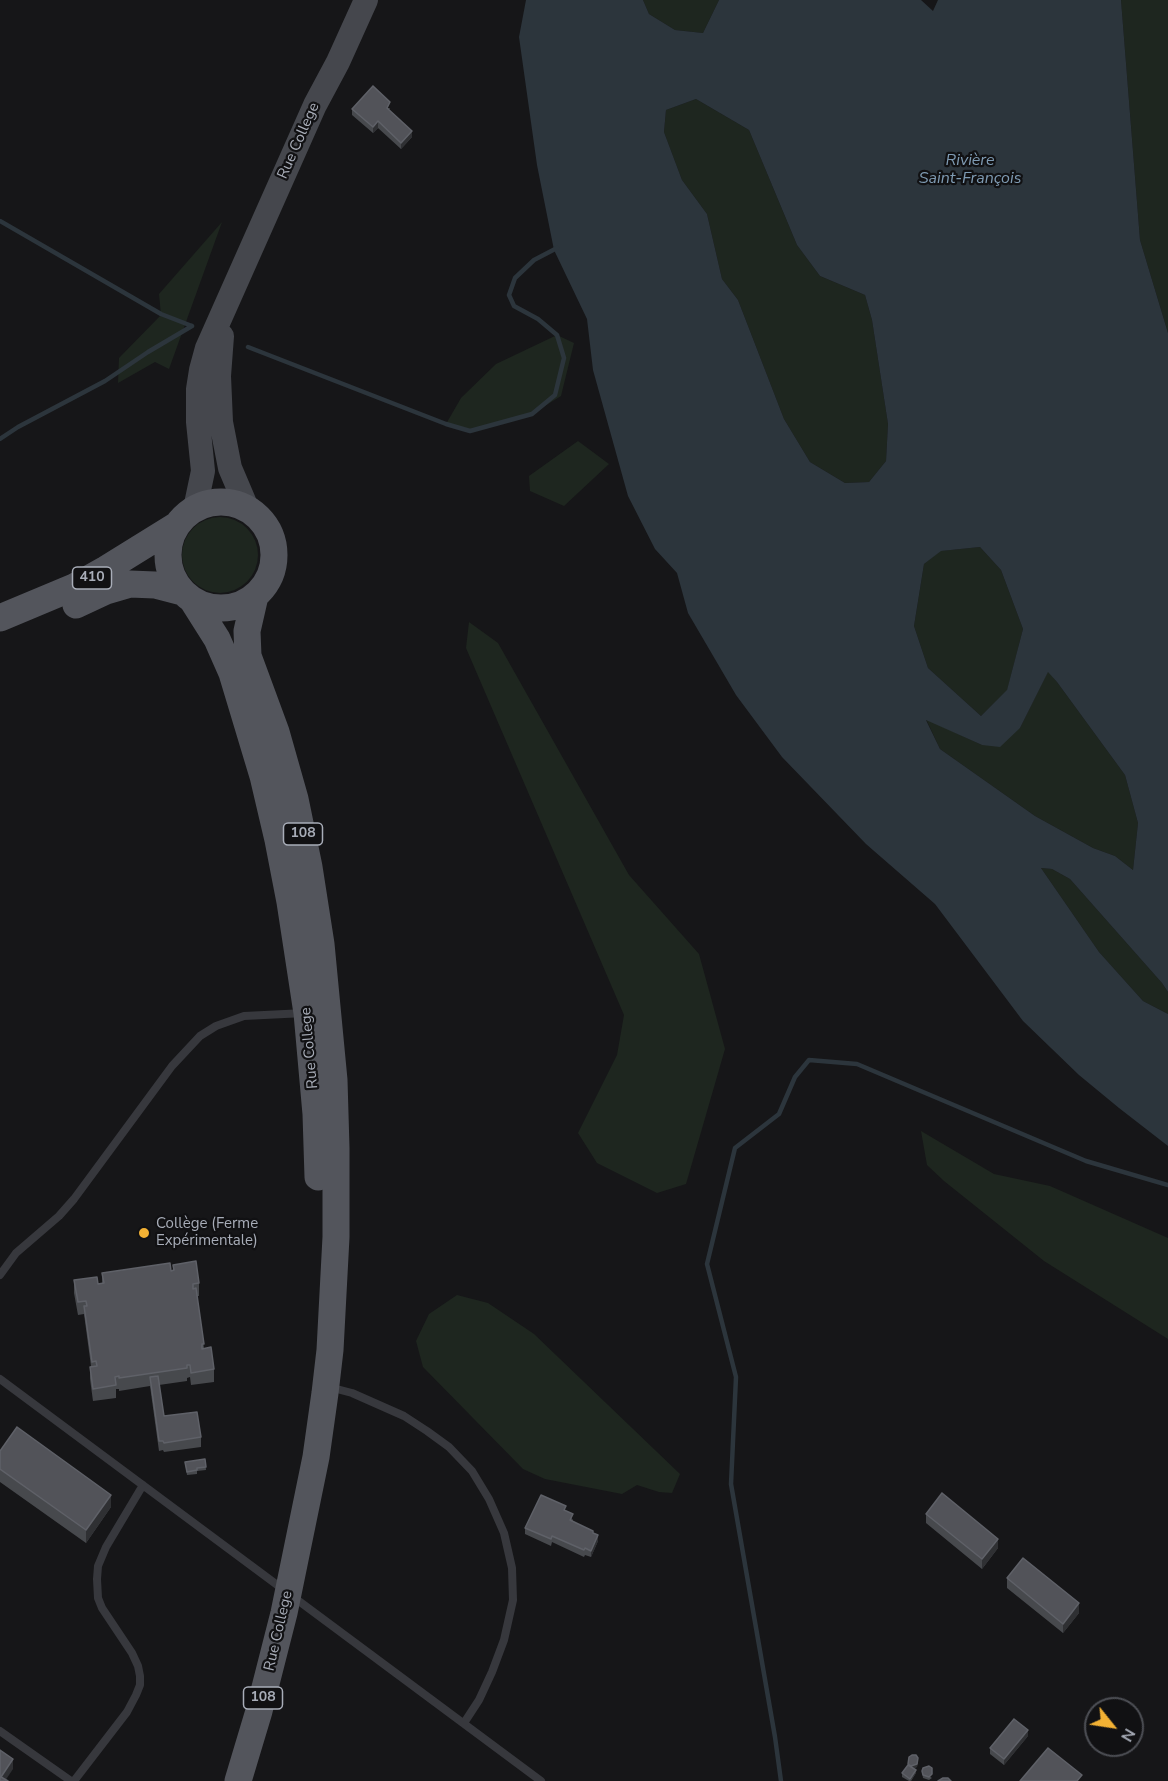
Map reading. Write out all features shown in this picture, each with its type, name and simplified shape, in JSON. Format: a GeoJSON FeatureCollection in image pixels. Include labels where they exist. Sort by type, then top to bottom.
{"type":"FeatureCollection","features":[{"type":"Feature","properties":{"kind":"main road","name":"Rue College"},"geometry":{"type":"LineString","coordinates":[[303,1514],[314,1367],[319,1241],[316,1114],[307,1012],[286,881],[257,755],[229,664],[217,639],[173,578],[168,560],[169,542],[186,517],[203,471],[198,415],[200,375],[211,338],[315,105],[338,62],[366,0]]}},
{"type":"Feature","properties":{"kind":"main road","name":"Rue College"},"geometry":{"type":"LineString","coordinates":[[236,284],[222,336],[219,412],[230,468],[247,508],[265,525],[274,547],[272,571],[264,587],[255,596],[248,624],[247,650],[250,665],[285,763],[302,832],[321,944],[336,1131],[333,1309],[316,1457],[284,1613],[260,1711],[238,1781]]}},
{"type":"Feature","properties":{"kind":"main road"},"geometry":{"type":"LineString","coordinates":[[186,517],[206,504],[224,501],[247,508]]}},
{"type":"Feature","properties":{"kind":"main road","name":"410"},"geometry":{"type":"LineString","coordinates":[[0,618],[101,573],[186,517]]}},
{"type":"Feature","properties":{"kind":"main road","name":"410"},"geometry":{"type":"LineString","coordinates":[[0,638],[124,585],[148,584],[188,596]]}},
{"type":"Feature","properties":{"kind":"main road"},"geometry":{"type":"LineString","coordinates":[[188,596],[204,606],[222,608],[240,605],[255,596]]}},
{"type":"Feature","properties":{"kind":"lane"},"geometry":{"type":"LineString","coordinates":[[0,1275],[16,1253],[59,1216],[74,1199],[172,1066],[200,1036],[216,1026],[244,1016],[307,1012]]}},
{"type":"Feature","properties":{"kind":"lane"},"geometry":{"type":"LineString","coordinates":[[0,1378],[541,1781]]}},
{"type":"Feature","properties":{"kind":"lane"},"geometry":{"type":"LineString","coordinates":[[323,1387],[352,1393],[404,1416],[449,1447],[472,1471],[489,1499],[504,1533],[512,1568],[513,1600],[504,1640],[492,1671],[479,1700],[464,1723]]}},
{"type":"Feature","properties":{"kind":"lane"},"geometry":{"type":"LineString","coordinates":[[0,1731],[50,1768],[73,1781],[127,1712],[140,1685],[138,1666],[102,1608],[98,1598],[97,1579],[98,1566],[106,1546],[143,1485]]}},
{"type":"Feature","properties":{"kind":"shaded area"},"geometry":{"type":"Polygon","coordinates":[[[643,0],[719,0],[703,33],[675,30],[649,14],[643,0]]]}},
{"type":"Feature","properties":{"kind":"shaded area"},"geometry":{"type":"Polygon","coordinates":[[[1121,0],[1168,0],[1168,333],[1140,240],[1121,0]]]}},
{"type":"Feature","properties":{"kind":"shaded area"},"geometry":{"type":"Polygon","coordinates":[[[696,99],[749,130],[797,245],[820,276],[865,295],[872,320],[888,424],[886,461],[869,482],[845,483],[810,462],[784,419],[738,300],[722,279],[707,214],[682,180],[664,132],[666,110],[696,99]]]}},
{"type":"Feature","properties":{"kind":"shaded area"},"geometry":{"type":"Polygon","coordinates":[[[222,222],[169,369],[155,362],[118,383],[119,358],[161,315],[159,294],[222,222]]]}},
{"type":"Feature","properties":{"kind":"shaded area"},"geometry":{"type":"Polygon","coordinates":[[[557,335],[574,343],[561,396],[532,414],[470,431],[446,424],[461,398],[496,364],[557,335]]]}},
{"type":"Feature","properties":{"kind":"shaded area"},"geometry":{"type":"Polygon","coordinates":[[[578,441],[609,464],[564,506],[530,491],[529,476],[578,441]]]}},
{"type":"Feature","properties":{"kind":"shaded area"},"geometry":{"type":"Polygon","coordinates":[[[213,517],[227,517],[241,523],[252,534],[258,548],[255,570],[247,582],[227,593],[213,593],[199,587],[188,576],[182,562],[182,548],[188,534],[199,523],[213,517]]]}},
{"type":"Feature","properties":{"kind":"shaded area"},"geometry":{"type":"Polygon","coordinates":[[[980,547],[1001,570],[1023,629],[1007,691],[981,716],[928,668],[914,626],[924,564],[940,551],[980,547]]]}},
{"type":"Feature","properties":{"kind":"shaded area"},"geometry":{"type":"Polygon","coordinates":[[[469,622],[498,643],[629,875],[699,954],[725,1049],[686,1184],[657,1193],[597,1163],[578,1133],[617,1055],[624,1015],[466,648],[469,622]]]}},
{"type":"Feature","properties":{"kind":"shaded area"},"geometry":{"type":"Polygon","coordinates":[[[1048,671],[1125,775],[1138,823],[1133,870],[1115,856],[1093,848],[1035,816],[940,749],[926,719],[982,745],[1020,728],[1048,671]]]}},
{"type":"Feature","properties":{"kind":"shaded area"},"geometry":{"type":"Polygon","coordinates":[[[1041,868],[1052,869],[1070,879],[1162,983],[1168,992],[1168,1014],[1143,1001],[1099,952],[1041,868]]]}},
{"type":"Feature","properties":{"kind":"shaded area"},"geometry":{"type":"Polygon","coordinates":[[[921,1131],[994,1174],[1050,1186],[1168,1238],[1168,1339],[1044,1261],[944,1181],[927,1165],[921,1131]]]}},
{"type":"Feature","properties":{"kind":"shaded area"},"geometry":{"type":"Polygon","coordinates":[[[457,1295],[488,1303],[534,1334],[680,1474],[672,1493],[659,1492],[637,1485],[622,1494],[545,1479],[523,1469],[423,1367],[416,1341],[429,1314],[457,1295]]]}},
{"type":"Feature","properties":{"kind":"water","name":"Rivière Saint-François"},"geometry":{"type":"Polygon","coordinates":[[[526,0],[643,0],[649,14],[675,30],[703,33],[719,0],[921,0],[933,11],[938,0],[1121,0],[1140,240],[1168,333],[1168,992],[1070,879],[1052,869],[1041,868],[1099,952],[1143,1001],[1168,1014],[1168,1146],[1079,1075],[1023,1021],[935,904],[866,844],[782,757],[736,695],[688,613],[677,573],[655,549],[628,496],[593,370],[587,319],[554,250],[537,165],[519,37],[526,0]],[[696,99],[666,110],[664,132],[682,180],[707,214],[722,279],[738,300],[784,419],[810,462],[845,483],[869,482],[886,461],[888,424],[872,320],[865,295],[820,276],[797,245],[749,130],[696,99]],[[980,547],[941,551],[924,564],[914,626],[928,668],[981,716],[1007,690],[1023,629],[1001,570],[980,547]],[[1048,672],[1020,728],[1000,747],[982,745],[926,720],[940,749],[1035,816],[1093,848],[1115,856],[1133,870],[1138,823],[1125,775],[1048,672]]]}},
{"type":"Feature","properties":{"kind":"building"},"geometry":{"type":"Polygon","coordinates":[[[373,86],[390,102],[387,108],[412,131],[401,143],[378,121],[373,127],[352,109],[373,86]]]}},
{"type":"Feature","properties":{"kind":"building"},"geometry":{"type":"Polygon","coordinates":[[[196,1261],[199,1283],[193,1284],[193,1289],[196,1288],[204,1344],[202,1344],[202,1349],[211,1347],[214,1369],[191,1373],[190,1365],[187,1365],[187,1368],[119,1378],[119,1376],[115,1377],[116,1385],[93,1389],[90,1367],[97,1366],[96,1361],[92,1362],[84,1306],[87,1306],[86,1301],[78,1302],[74,1280],[97,1277],[98,1284],[104,1283],[102,1273],[170,1263],[171,1271],[174,1270],[173,1265],[196,1261]]]}},
{"type":"Feature","properties":{"kind":"building"},"geometry":{"type":"Polygon","coordinates":[[[158,1376],[164,1416],[197,1412],[201,1437],[164,1443],[159,1441],[150,1377],[158,1376]]]}},
{"type":"Feature","properties":{"kind":"building"},"geometry":{"type":"Polygon","coordinates":[[[17,1427],[111,1495],[86,1530],[0,1469],[0,1451],[17,1427]]]}},
{"type":"Feature","properties":{"kind":"building"},"geometry":{"type":"Polygon","coordinates":[[[205,1459],[206,1467],[187,1472],[185,1462],[205,1459]]]}},
{"type":"Feature","properties":{"kind":"building"},"geometry":{"type":"Polygon","coordinates":[[[942,1493],[998,1539],[982,1559],[926,1514],[942,1493]]]}},
{"type":"Feature","properties":{"kind":"building"},"geometry":{"type":"Polygon","coordinates":[[[541,1495],[566,1506],[564,1510],[573,1514],[570,1520],[598,1535],[591,1551],[552,1536],[551,1539],[525,1528],[541,1495]]]}},
{"type":"Feature","properties":{"kind":"building"},"geometry":{"type":"Polygon","coordinates":[[[1023,1558],[1079,1603],[1063,1624],[1007,1578],[1023,1558]]]}},
{"type":"Feature","properties":{"kind":"building"},"geometry":{"type":"Polygon","coordinates":[[[1014,1719],[1028,1730],[1004,1759],[990,1748],[1014,1719]]]}},
{"type":"Feature","properties":{"kind":"building"},"geometry":{"type":"Polygon","coordinates":[[[1048,1748],[1082,1775],[1077,1781],[1020,1781],[1048,1748]]]}},
{"type":"Feature","properties":{"kind":"building"},"geometry":{"type":"Polygon","coordinates":[[[0,1750],[13,1759],[1,1777],[8,1781],[0,1781],[0,1750]]]}},
{"type":"Feature","properties":{"kind":"building"},"geometry":{"type":"Polygon","coordinates":[[[912,1755],[918,1758],[917,1764],[911,1766],[908,1764],[909,1757],[912,1755]]]}},
{"type":"Feature","properties":{"kind":"building"},"geometry":{"type":"Polygon","coordinates":[[[908,1765],[916,1770],[910,1779],[902,1773],[908,1765]]]}},
{"type":"Feature","properties":{"kind":"building"},"geometry":{"type":"Polygon","coordinates":[[[929,1766],[932,1768],[932,1774],[929,1777],[923,1775],[922,1771],[923,1768],[929,1766]]]}},
{"type":"Feature","properties":{"kind":"building"},"geometry":{"type":"Polygon","coordinates":[[[948,1778],[951,1781],[938,1781],[948,1778]]]}},
{"type":"Feature","properties":{"kind":"waterway"},"geometry":{"type":"LineString","coordinates":[[0,221],[161,314],[192,326]]}},
{"type":"Feature","properties":{"kind":"waterway"},"geometry":{"type":"LineString","coordinates":[[248,347],[446,424],[470,431],[532,414],[555,395],[564,358],[557,335],[538,319],[514,306],[509,295],[515,278],[534,260],[557,248]]}},
{"type":"Feature","properties":{"kind":"waterway"},"geometry":{"type":"LineString","coordinates":[[0,439],[18,427],[105,381],[192,326]]}},
{"type":"Feature","properties":{"kind":"waterway"},"geometry":{"type":"LineString","coordinates":[[781,1781],[731,1484],[736,1377],[707,1264],[735,1148],[779,1114],[795,1077],[809,1060],[857,1064],[1086,1161],[1168,1185]]}},
{"type":"Feature","properties":{"kind":"place","name":"Collège (Ferme Expérimentale)"},"geometry":{"type":"Point","coordinates":[144,1233]}}]}
